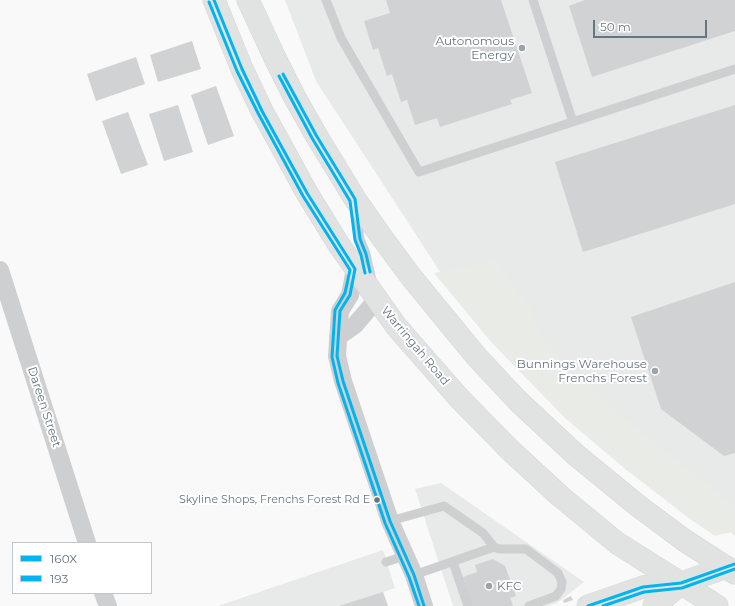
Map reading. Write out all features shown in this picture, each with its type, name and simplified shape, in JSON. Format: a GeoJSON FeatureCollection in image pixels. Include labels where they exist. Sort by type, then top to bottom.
{"type":"FeatureCollection","features":[{"type":"Feature","properties":{"kind":"main road","name":"Warringah Road"},"geometry":{"type":"LineString","coordinates":[[214,0],[242,70],[262,111],[307,194],[339,245],[396,326],[459,398],[510,450],[560,496],[617,542],[717,606]]}},
{"type":"Feature","properties":{"kind":"main road"},"geometry":{"type":"LineString","coordinates":[[248,0],[294,96],[355,199],[412,278],[476,356],[518,401],[576,455],[637,505],[684,540],[732,568]]}},
{"type":"Feature","properties":{"kind":"main road"},"geometry":{"type":"LineString","coordinates":[[588,606],[643,587],[681,583],[732,568]]}},
{"type":"Feature","properties":{"kind":"main road"},"geometry":{"type":"LineString","coordinates":[[654,606],[681,583]]}},
{"type":"Feature","properties":{"kind":"street"},"geometry":{"type":"LineString","coordinates":[[355,268],[352,290],[340,311],[337,356],[343,381],[390,521],[414,575],[424,606]]}},
{"type":"Feature","properties":{"kind":"street","name":"Dareen Street"},"geometry":{"type":"LineString","coordinates":[[0,270],[88,542]]}},
{"type":"Feature","properties":{"kind":"street"},"geometry":{"type":"LineString","coordinates":[[338,337],[355,325],[377,299]]}},
{"type":"Feature","properties":{"kind":"street"},"geometry":{"type":"LineString","coordinates":[[104,594],[108,606]]}},
{"type":"Feature","properties":{"kind":"lane"},"geometry":{"type":"LineString","coordinates":[[326,0],[341,38],[419,172],[735,69]]}},
{"type":"Feature","properties":{"kind":"lane"},"geometry":{"type":"LineString","coordinates":[[533,0],[573,122]]}},
{"type":"Feature","properties":{"kind":"lane"},"geometry":{"type":"LineString","coordinates":[[355,199],[360,239],[366,254],[377,299]]}},
{"type":"Feature","properties":{"kind":"lane"},"geometry":{"type":"LineString","coordinates":[[390,521],[444,506],[483,533],[496,548]]}},
{"type":"Feature","properties":{"kind":"lane"},"geometry":{"type":"LineString","coordinates":[[414,575],[496,548],[526,549],[558,573],[562,582],[561,589],[556,596],[529,606]]}},
{"type":"Feature","properties":{"kind":"lane"},"geometry":{"type":"LineString","coordinates":[[386,562],[405,556]]}},
{"type":"Feature","properties":{"kind":"lane"},"geometry":{"type":"LineString","coordinates":[[453,562],[468,606]]}},
{"type":"Feature","properties":{"kind":"shaded area"},"geometry":{"type":"Polygon","coordinates":[[[285,0],[735,0],[735,536],[463,307],[316,81],[285,0]]]}},
{"type":"Feature","properties":{"kind":"shaded area"},"geometry":{"type":"Polygon","coordinates":[[[495,260],[532,310],[541,338],[608,405],[735,506],[735,531],[715,536],[690,519],[624,468],[565,418],[492,343],[434,273],[495,260]]]}},
{"type":"Feature","properties":{"kind":"shaded area"},"geometry":{"type":"Polygon","coordinates":[[[441,483],[584,582],[557,603],[549,606],[453,606],[415,489],[441,483]]]}},
{"type":"Feature","properties":{"kind":"shaded area"},"geometry":{"type":"Polygon","coordinates":[[[383,550],[395,588],[383,592],[388,606],[218,606],[383,550]]]}},
{"type":"Feature","properties":{"kind":"building"},"geometry":{"type":"Polygon","coordinates":[[[386,0],[501,0],[532,93],[510,100],[512,104],[440,127],[437,118],[415,125],[407,100],[401,102],[392,74],[387,76],[378,48],[373,50],[364,21],[390,13],[386,0]]]}},
{"type":"Feature","properties":{"kind":"building"},"geometry":{"type":"Polygon","coordinates":[[[585,0],[735,0],[735,31],[592,77],[569,6],[585,0]]]}},
{"type":"Feature","properties":{"kind":"building"},"geometry":{"type":"Polygon","coordinates":[[[192,41],[201,69],[158,82],[150,55],[192,41]]]}},
{"type":"Feature","properties":{"kind":"building"},"geometry":{"type":"Polygon","coordinates":[[[136,57],[145,84],[96,101],[87,74],[136,57]]]}},
{"type":"Feature","properties":{"kind":"building"},"geometry":{"type":"Polygon","coordinates":[[[216,86],[234,136],[208,145],[191,95],[216,86]]]}},
{"type":"Feature","properties":{"kind":"building"},"geometry":{"type":"Polygon","coordinates":[[[178,105],[193,152],[164,161],[149,114],[178,105]]]}},
{"type":"Feature","properties":{"kind":"building"},"geometry":{"type":"Polygon","coordinates":[[[735,105],[735,204],[583,252],[555,162],[735,105]]]}},
{"type":"Feature","properties":{"kind":"building"},"geometry":{"type":"Polygon","coordinates":[[[128,112],[148,165],[121,174],[102,121],[128,112]]]}},
{"type":"Feature","properties":{"kind":"building"},"geometry":{"type":"Polygon","coordinates":[[[735,282],[735,453],[724,456],[661,409],[631,317],[735,282]]]}},
{"type":"Feature","properties":{"kind":"building","name":"KFC"},"geometry":{"type":"Polygon","coordinates":[[[493,559],[505,566],[516,596],[510,598],[513,606],[472,606],[463,577],[477,572],[475,565],[493,559]]]}},
{"type":"Feature","properties":{"kind":"building"},"geometry":{"type":"Polygon","coordinates":[[[383,592],[388,606],[339,606],[383,592]]]}},
{"type":"Feature","properties":{"kind":"building"},"geometry":{"type":"Polygon","coordinates":[[[571,596],[573,600],[564,603],[563,600],[571,596]]]}},
{"type":"Feature","properties":{"kind":"transit line","name":"160X"},"geometry":{"type":"LineString","coordinates":[[214,0],[242,69],[262,111],[307,193],[355,269],[350,295],[340,311],[337,356],[343,381],[390,521],[414,575],[424,606]]}},
{"type":"Feature","properties":{"kind":"transit line","name":"193"},"geometry":{"type":"LineString","coordinates":[[209,2],[237,71],[258,113],[303,196],[350,270],[345,293],[335,310],[332,357],[338,383],[385,523],[409,577],[419,606]]}},
{"type":"Feature","properties":{"kind":"transit line","name":"160X"},"geometry":{"type":"LineString","coordinates":[[283,74],[316,135],[355,199],[360,239],[366,254],[370,272]]}},
{"type":"Feature","properties":{"kind":"transit line","name":"193"},"geometry":{"type":"LineString","coordinates":[[279,76],[312,138],[350,201],[355,240],[361,255],[365,273]]}},
{"type":"Feature","properties":{"kind":"transit line"},"geometry":{"type":"LineString","coordinates":[[588,606],[643,587],[681,583],[735,564]]}},
{"type":"Feature","properties":{"kind":"transit line"},"geometry":{"type":"LineString","coordinates":[[603,606],[644,592],[682,588],[735,569]]}},
{"type":"Feature","properties":{"kind":"place","name":"Autonomous Energy"},"geometry":{"type":"Point","coordinates":[522,48]}},
{"type":"Feature","properties":{"kind":"place","name":"Bunnings Warehouse Frenchs Forest"},"geometry":{"type":"Point","coordinates":[655,371]}},
{"type":"Feature","properties":{"kind":"place","name":"Skyline Shops, Frenchs Forest Rd E"},"geometry":{"type":"Point","coordinates":[377,500]}},
{"type":"Feature","properties":{"kind":"place","name":"KFC"},"geometry":{"type":"Point","coordinates":[489,586]}}]}
